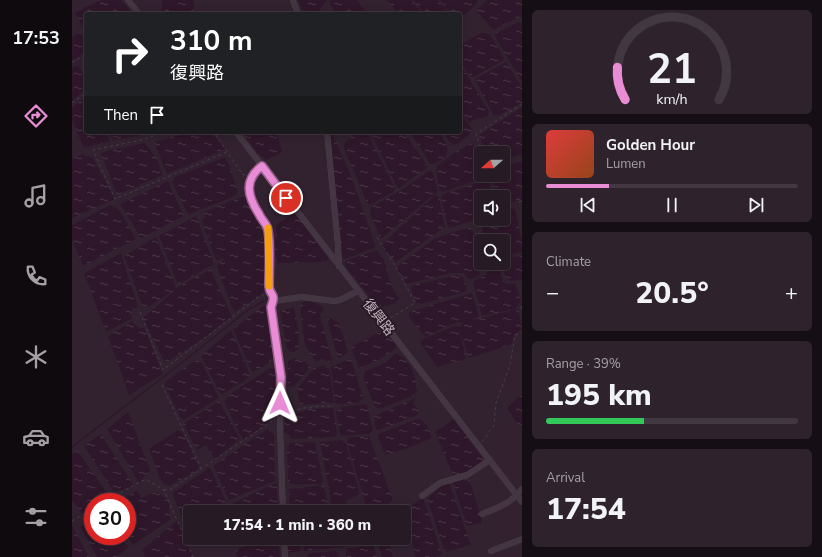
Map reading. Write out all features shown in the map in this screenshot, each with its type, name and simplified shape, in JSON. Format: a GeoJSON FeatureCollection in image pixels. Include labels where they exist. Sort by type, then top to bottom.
{"type":"FeatureCollection","features":[{"type":"Feature","properties":{"kind":"street"},"geometry":{"type":"LineString","coordinates":[[128,0],[137,12]]}},
{"type":"Feature","properties":{"kind":"street"},"geometry":{"type":"LineString","coordinates":[[293,0],[297,12]]}},
{"type":"Feature","properties":{"kind":"street","name":"復興路"},"geometry":{"type":"LineString","coordinates":[[238,134],[522,502]]}},
{"type":"Feature","properties":{"kind":"street"},"geometry":{"type":"LineString","coordinates":[[327,134],[339,266]]}},
{"type":"Feature","properties":{"kind":"street"},"geometry":{"type":"LineString","coordinates":[[262,166],[255,171],[249,183],[251,199],[258,214],[268,228],[270,291],[274,296],[274,301],[271,307],[281,377],[280,416],[283,505]]}},
{"type":"Feature","properties":{"kind":"street"},"geometry":{"type":"LineString","coordinates":[[274,301],[302,297],[334,301],[340,300],[358,291]]}},
{"type":"Feature","properties":{"kind":"street"},"geometry":{"type":"LineString","coordinates":[[422,496],[440,483],[467,474],[490,460]]}},
{"type":"Feature","properties":{"kind":"street"},"geometry":{"type":"LineString","coordinates":[[482,514],[504,506],[517,496],[522,489]]}},
{"type":"Feature","properties":{"kind":"street"},"geometry":{"type":"LineString","coordinates":[[491,551],[522,539]]}},
{"type":"Feature","properties":{"kind":"street"},"geometry":{"type":"LineString","coordinates":[[284,545],[285,557]]}},
{"type":"Feature","properties":{"kind":"path"},"geometry":{"type":"LineString","coordinates":[[72,62],[84,56]]}},
{"type":"Feature","properties":{"kind":"path"},"geometry":{"type":"LineString","coordinates":[[72,102],[84,94]]}},
{"type":"Feature","properties":{"kind":"path"},"geometry":{"type":"LineString","coordinates":[[480,146],[476,134],[522,104]]}},
{"type":"Feature","properties":{"kind":"path"},"geometry":{"type":"LineString","coordinates":[[159,134],[141,140],[93,150],[115,199],[227,152]]}},
{"type":"Feature","properties":{"kind":"path"},"geometry":{"type":"LineString","coordinates":[[214,134],[242,174],[251,177]]}},
{"type":"Feature","properties":{"kind":"path"},"geometry":{"type":"LineString","coordinates":[[377,237],[400,274],[415,303],[383,322]]}},
{"type":"Feature","properties":{"kind":"path"},"geometry":{"type":"LineString","coordinates":[[140,312],[163,370],[257,298],[270,291]]}},
{"type":"Feature","properties":{"kind":"path"},"geometry":{"type":"LineString","coordinates":[[521,306],[522,312]]}},
{"type":"Feature","properties":{"kind":"path"},"geometry":{"type":"LineString","coordinates":[[479,446],[494,425],[496,403],[510,365],[515,335],[522,333]]}},
{"type":"Feature","properties":{"kind":"path"},"geometry":{"type":"LineString","coordinates":[[162,385],[202,468]]}},
{"type":"Feature","properties":{"kind":"path"},"geometry":{"type":"LineString","coordinates":[[164,490],[171,489],[280,416],[294,410],[317,406],[334,406]]}},
{"type":"Feature","properties":{"kind":"path"},"geometry":{"type":"LineString","coordinates":[[120,493],[141,481],[147,480],[164,490],[193,557]]}},
{"type":"Feature","properties":{"kind":"path"},"geometry":{"type":"LineString","coordinates":[[72,521],[84,514]]}},
{"type":"Feature","properties":{"kind":"water"},"geometry":{"type":"Polygon","coordinates":[[[101,0],[121,0],[131,12],[84,12],[84,29],[75,13],[101,0]]]}},
{"type":"Feature","properties":{"kind":"water"},"geometry":{"type":"Polygon","coordinates":[[[162,0],[194,0],[194,12],[161,12],[162,0]]]}},
{"type":"Feature","properties":{"kind":"water"},"geometry":{"type":"Polygon","coordinates":[[[297,0],[327,0],[318,12],[315,10],[312,12],[304,12],[297,0]]]}},
{"type":"Feature","properties":{"kind":"water"},"geometry":{"type":"Polygon","coordinates":[[[331,0],[357,0],[366,12],[335,12],[329,2],[331,0]]]}},
{"type":"Feature","properties":{"kind":"water"},"geometry":{"type":"Polygon","coordinates":[[[387,0],[411,0],[420,12],[396,12],[387,0]]]}},
{"type":"Feature","properties":{"kind":"water"},"geometry":{"type":"Polygon","coordinates":[[[413,0],[438,0],[448,12],[422,12],[413,0]]]}},
{"type":"Feature","properties":{"kind":"water"},"geometry":{"type":"Polygon","coordinates":[[[440,0],[478,1],[475,6],[462,16],[462,12],[449,12],[440,0]]]}},
{"type":"Feature","properties":{"kind":"water"},"geometry":{"type":"Polygon","coordinates":[[[488,0],[522,0],[522,16],[493,30],[476,10],[488,0]]]}},
{"type":"Feature","properties":{"kind":"water"},"geometry":{"type":"Polygon","coordinates":[[[518,22],[522,23],[522,82],[494,35],[518,22]]]}},
{"type":"Feature","properties":{"kind":"water"},"geometry":{"type":"Polygon","coordinates":[[[80,32],[84,38],[84,53],[72,61],[72,37],[80,32]]]}},
{"type":"Feature","properties":{"kind":"water"},"geometry":{"type":"Polygon","coordinates":[[[483,33],[490,34],[504,58],[502,61],[474,77],[470,76],[462,63],[462,45],[483,33]]]}},
{"type":"Feature","properties":{"kind":"water"},"geometry":{"type":"Polygon","coordinates":[[[506,62],[522,87],[522,103],[498,116],[493,115],[475,79],[506,62]]]}},
{"type":"Feature","properties":{"kind":"water"},"geometry":{"type":"Polygon","coordinates":[[[78,65],[84,75],[84,91],[72,101],[72,68],[78,65]]]}},
{"type":"Feature","properties":{"kind":"water"},"geometry":{"type":"Polygon","coordinates":[[[462,67],[489,111],[488,116],[469,122],[462,111],[462,67]]]}},
{"type":"Feature","properties":{"kind":"water"},"geometry":{"type":"Polygon","coordinates":[[[84,98],[84,134],[107,134],[110,141],[84,148],[72,120],[72,107],[84,98]]]}},
{"type":"Feature","properties":{"kind":"water"},"geometry":{"type":"Polygon","coordinates":[[[522,107],[522,155],[510,158],[510,146],[483,146],[479,135],[522,107]]]}},
{"type":"Feature","properties":{"kind":"water"},"geometry":{"type":"Polygon","coordinates":[[[462,114],[472,129],[469,135],[455,145],[450,143],[444,134],[462,134],[462,114]]]}},
{"type":"Feature","properties":{"kind":"water"},"geometry":{"type":"Polygon","coordinates":[[[110,134],[143,135],[113,140],[110,134]]]}},
{"type":"Feature","properties":{"kind":"water"},"geometry":{"type":"Polygon","coordinates":[[[184,134],[211,134],[225,149],[167,174],[154,142],[184,134]]]}},
{"type":"Feature","properties":{"kind":"water"},"geometry":{"type":"Polygon","coordinates":[[[243,134],[278,134],[282,152],[267,160],[258,154],[243,134]]]}},
{"type":"Feature","properties":{"kind":"water"},"geometry":{"type":"Polygon","coordinates":[[[327,134],[333,134],[351,176],[376,247],[346,259],[342,258],[327,134]]]}},
{"type":"Feature","properties":{"kind":"water"},"geometry":{"type":"Polygon","coordinates":[[[354,134],[368,134],[395,188],[394,192],[370,205],[367,203],[343,146],[354,134]]]}},
{"type":"Feature","properties":{"kind":"water"},"geometry":{"type":"Polygon","coordinates":[[[375,134],[405,134],[428,167],[398,189],[372,136],[375,134]]]}},
{"type":"Feature","properties":{"kind":"water"},"geometry":{"type":"Polygon","coordinates":[[[411,134],[440,134],[444,139],[447,146],[447,154],[438,163],[430,164],[411,134]]]}},
{"type":"Feature","properties":{"kind":"water"},"geometry":{"type":"Polygon","coordinates":[[[145,143],[157,159],[163,175],[117,195],[101,153],[145,143]]]}},
{"type":"Feature","properties":{"kind":"water"},"geometry":{"type":"Polygon","coordinates":[[[470,144],[476,146],[474,146],[474,181],[444,192],[439,190],[436,169],[437,166],[454,153],[470,144]]]}},
{"type":"Feature","properties":{"kind":"water"},"geometry":{"type":"Polygon","coordinates":[[[82,154],[93,158],[115,199],[72,218],[72,159],[82,154]]]}},
{"type":"Feature","properties":{"kind":"water"},"geometry":{"type":"Polygon","coordinates":[[[225,157],[238,192],[235,196],[190,214],[187,213],[172,182],[175,177],[225,157]]]}},
{"type":"Feature","properties":{"kind":"water"},"geometry":{"type":"Polygon","coordinates":[[[522,161],[522,200],[510,203],[510,190],[495,190],[493,182],[510,182],[510,164],[522,161]]]}},
{"type":"Feature","properties":{"kind":"water"},"geometry":{"type":"Polygon","coordinates":[[[430,170],[433,173],[438,191],[381,239],[370,214],[371,207],[403,189],[430,170]]]}},
{"type":"Feature","properties":{"kind":"water"},"geometry":{"type":"Polygon","coordinates":[[[168,181],[184,216],[141,238],[120,204],[168,181]]]}},
{"type":"Feature","properties":{"kind":"water"},"geometry":{"type":"Polygon","coordinates":[[[480,182],[488,182],[491,190],[474,190],[474,220],[450,228],[447,225],[441,197],[444,194],[480,182]]]}},
{"type":"Feature","properties":{"kind":"water"},"geometry":{"type":"Polygon","coordinates":[[[435,195],[439,197],[445,227],[396,262],[382,248],[384,242],[435,195]]]}},
{"type":"Feature","properties":{"kind":"water"},"geometry":{"type":"Polygon","coordinates":[[[241,197],[247,197],[251,202],[256,216],[258,216],[266,228],[266,236],[250,246],[263,239],[267,239],[269,290],[236,311],[232,308],[217,267],[219,263],[226,259],[216,260],[208,239],[211,234],[206,235],[202,221],[205,216],[204,212],[241,197]]]}},
{"type":"Feature","properties":{"kind":"water"},"geometry":{"type":"Polygon","coordinates":[[[110,205],[119,209],[136,239],[83,266],[72,239],[72,225],[110,205]]]}},
{"type":"Feature","properties":{"kind":"water"},"geometry":{"type":"Polygon","coordinates":[[[510,208],[515,209],[522,241],[522,252],[510,255],[510,234],[483,234],[482,226],[510,226],[510,208]]]}},
{"type":"Feature","properties":{"kind":"water"},"geometry":{"type":"Polygon","coordinates":[[[295,213],[329,259],[324,262],[278,263],[275,255],[276,227],[278,223],[295,213]]]}},
{"type":"Feature","properties":{"kind":"water"},"geometry":{"type":"Polygon","coordinates":[[[196,216],[214,264],[178,285],[159,236],[196,216]]]}},
{"type":"Feature","properties":{"kind":"water"},"geometry":{"type":"Polygon","coordinates":[[[470,227],[474,237],[474,270],[480,270],[479,275],[473,279],[468,279],[464,273],[452,273],[406,284],[397,269],[399,265],[435,238],[470,227]]]}},
{"type":"Feature","properties":{"kind":"water"},"geometry":{"type":"Polygon","coordinates":[[[156,237],[176,288],[211,269],[232,317],[194,345],[165,363],[143,318],[174,291],[148,307],[142,305],[124,256],[156,237]]]}},
{"type":"Feature","properties":{"kind":"water"},"geometry":{"type":"Polygon","coordinates":[[[377,250],[384,260],[391,284],[399,299],[393,304],[379,308],[345,266],[345,261],[377,250]]]}},
{"type":"Feature","properties":{"kind":"water"},"geometry":{"type":"Polygon","coordinates":[[[121,253],[138,307],[132,309],[131,319],[106,332],[84,273],[121,253]]]}},
{"type":"Feature","properties":{"kind":"water"},"geometry":{"type":"Polygon","coordinates":[[[522,255],[522,280],[511,281],[506,278],[504,270],[510,270],[510,258],[522,255]]]}},
{"type":"Feature","properties":{"kind":"water"},"geometry":{"type":"Polygon","coordinates":[[[487,270],[500,270],[503,282],[507,284],[515,283],[521,301],[515,309],[482,316],[473,284],[475,280],[487,274],[487,270]]]}},
{"type":"Feature","properties":{"kind":"water"},"geometry":{"type":"Polygon","coordinates":[[[457,275],[463,277],[467,288],[465,292],[422,304],[417,303],[413,297],[413,285],[457,275]]]}},
{"type":"Feature","properties":{"kind":"water"},"geometry":{"type":"Polygon","coordinates":[[[472,293],[479,316],[472,320],[518,309],[522,329],[514,335],[512,344],[469,358],[461,334],[466,359],[437,367],[421,344],[421,340],[454,326],[460,327],[463,322],[452,324],[425,337],[409,317],[409,312],[472,293]]]}},
{"type":"Feature","properties":{"kind":"water"},"geometry":{"type":"Polygon","coordinates":[[[306,300],[319,304],[324,309],[320,315],[332,359],[329,362],[322,359],[316,362],[306,347],[300,305],[306,300]]]}},
{"type":"Feature","properties":{"kind":"water"},"geometry":{"type":"Polygon","coordinates":[[[263,306],[267,306],[276,356],[263,367],[252,372],[233,329],[263,306]]]}},
{"type":"Feature","properties":{"kind":"water"},"geometry":{"type":"Polygon","coordinates":[[[294,307],[299,332],[298,349],[294,352],[290,352],[286,347],[280,311],[294,307]]]}},
{"type":"Feature","properties":{"kind":"water"},"geometry":{"type":"Polygon","coordinates":[[[331,318],[339,323],[348,352],[339,358],[337,356],[327,319],[331,318]]]}},
{"type":"Feature","properties":{"kind":"water"},"geometry":{"type":"Polygon","coordinates":[[[132,321],[140,329],[144,327],[163,374],[129,395],[108,336],[132,321]]]}},
{"type":"Feature","properties":{"kind":"water"},"geometry":{"type":"Polygon","coordinates":[[[231,330],[250,375],[249,378],[221,395],[201,356],[231,330]]]}},
{"type":"Feature","properties":{"kind":"water"},"geometry":{"type":"Polygon","coordinates":[[[381,331],[386,333],[397,346],[380,359],[359,368],[351,347],[381,331]]]}},
{"type":"Feature","properties":{"kind":"water"},"geometry":{"type":"Polygon","coordinates":[[[396,353],[409,363],[413,371],[417,393],[380,409],[375,407],[363,377],[365,371],[385,363],[396,353]]]}},
{"type":"Feature","properties":{"kind":"water"},"geometry":{"type":"Polygon","coordinates":[[[295,358],[304,361],[311,367],[293,387],[287,386],[288,361],[295,358]]]}},
{"type":"Feature","properties":{"kind":"water"},"geometry":{"type":"Polygon","coordinates":[[[351,359],[363,398],[358,403],[338,404],[335,403],[331,367],[351,359]]]}},
{"type":"Feature","properties":{"kind":"water"},"geometry":{"type":"Polygon","coordinates":[[[196,360],[202,363],[219,398],[184,420],[180,417],[165,385],[166,381],[196,360]]]}},
{"type":"Feature","properties":{"kind":"water"},"geometry":{"type":"Polygon","coordinates":[[[324,365],[330,372],[334,403],[300,405],[297,389],[314,368],[324,365]]]}},
{"type":"Feature","properties":{"kind":"water"},"geometry":{"type":"Polygon","coordinates":[[[270,368],[275,369],[276,416],[244,440],[240,435],[224,401],[233,392],[270,368]]]}},
{"type":"Feature","properties":{"kind":"water"},"geometry":{"type":"Polygon","coordinates":[[[522,395],[522,425],[518,424],[508,410],[509,404],[522,395]]]}},
{"type":"Feature","properties":{"kind":"water"},"geometry":{"type":"Polygon","coordinates":[[[416,398],[413,403],[419,411],[418,415],[376,431],[374,416],[416,398]]]}},
{"type":"Feature","properties":{"kind":"water"},"geometry":{"type":"Polygon","coordinates":[[[219,401],[240,439],[215,460],[206,445],[197,450],[183,424],[219,401]]]}},
{"type":"Feature","properties":{"kind":"water"},"geometry":{"type":"Polygon","coordinates":[[[364,404],[367,405],[373,430],[369,434],[343,436],[340,434],[336,411],[343,407],[364,404]]]}},
{"type":"Feature","properties":{"kind":"water"},"geometry":{"type":"Polygon","coordinates":[[[333,408],[337,433],[335,437],[291,439],[289,434],[284,432],[285,417],[309,409],[333,408]]]}},
{"type":"Feature","properties":{"kind":"water"},"geometry":{"type":"Polygon","coordinates":[[[128,412],[150,470],[139,483],[107,429],[128,412]]]}},
{"type":"Feature","properties":{"kind":"water"},"geometry":{"type":"Polygon","coordinates":[[[420,418],[429,428],[432,438],[406,449],[385,455],[378,434],[420,418]]]}},
{"type":"Feature","properties":{"kind":"water"},"geometry":{"type":"Polygon","coordinates":[[[454,419],[484,460],[461,476],[453,475],[435,432],[454,419]]]}},
{"type":"Feature","properties":{"kind":"water"},"geometry":{"type":"Polygon","coordinates":[[[267,429],[274,434],[275,481],[229,500],[213,466],[267,429]]]}},
{"type":"Feature","properties":{"kind":"water"},"geometry":{"type":"Polygon","coordinates":[[[178,430],[183,433],[199,466],[197,471],[169,486],[166,486],[161,481],[149,449],[178,430]]]}},
{"type":"Feature","properties":{"kind":"water"},"geometry":{"type":"Polygon","coordinates":[[[101,434],[134,486],[114,492],[84,446],[101,434]]]}},
{"type":"Feature","properties":{"kind":"water"},"geometry":{"type":"Polygon","coordinates":[[[369,436],[393,500],[386,505],[366,505],[347,443],[349,437],[369,436]]]}},
{"type":"Feature","properties":{"kind":"water"},"geometry":{"type":"Polygon","coordinates":[[[342,440],[346,444],[360,494],[345,502],[345,505],[332,505],[320,442],[342,440]]]}},
{"type":"Feature","properties":{"kind":"water"},"geometry":{"type":"Polygon","coordinates":[[[315,442],[323,481],[321,484],[291,484],[288,481],[287,447],[290,443],[315,442]]]}},
{"type":"Feature","properties":{"kind":"water"},"geometry":{"type":"Polygon","coordinates":[[[77,450],[107,493],[84,493],[84,518],[72,500],[72,454],[77,450]]]}},
{"type":"Feature","properties":{"kind":"water"},"geometry":{"type":"Polygon","coordinates":[[[210,467],[226,501],[218,505],[183,505],[183,520],[172,493],[210,467]]]}},
{"type":"Feature","properties":{"kind":"water"},"geometry":{"type":"Polygon","coordinates":[[[469,479],[481,517],[481,523],[467,526],[453,482],[469,479]]]}},
{"type":"Feature","properties":{"kind":"water"},"geometry":{"type":"Polygon","coordinates":[[[449,482],[471,545],[445,552],[427,499],[443,484],[449,482]]]}},
{"type":"Feature","properties":{"kind":"water"},"geometry":{"type":"Polygon","coordinates":[[[275,483],[277,484],[278,505],[232,504],[275,483]]]}},
{"type":"Feature","properties":{"kind":"water"},"geometry":{"type":"Polygon","coordinates":[[[324,485],[328,505],[290,505],[289,489],[324,485]]]}},
{"type":"Feature","properties":{"kind":"water"},"geometry":{"type":"Polygon","coordinates":[[[137,490],[141,498],[156,492],[169,500],[170,520],[136,543],[136,493],[132,493],[137,490]]]}},
{"type":"Feature","properties":{"kind":"water"},"geometry":{"type":"Polygon","coordinates":[[[423,497],[442,554],[435,557],[416,557],[411,540],[411,506],[423,497]]]}},
{"type":"Feature","properties":{"kind":"water"},"geometry":{"type":"Polygon","coordinates":[[[177,520],[183,534],[183,545],[188,545],[193,557],[145,557],[142,550],[177,520]]]}},
{"type":"Feature","properties":{"kind":"water"},"geometry":{"type":"Polygon","coordinates":[[[84,524],[84,534],[80,527],[84,524]]]}},
{"type":"Feature","properties":{"kind":"water"},"geometry":{"type":"Polygon","coordinates":[[[72,525],[89,557],[72,557],[72,525]]]}},
{"type":"Feature","properties":{"kind":"water"},"geometry":{"type":"Polygon","coordinates":[[[90,545],[126,545],[128,548],[116,557],[97,557],[90,545]]]}},
{"type":"Feature","properties":{"kind":"water"},"geometry":{"type":"Polygon","coordinates":[[[249,545],[279,545],[280,557],[238,557],[235,550],[249,545]]]}},
{"type":"Feature","properties":{"kind":"water"},"geometry":{"type":"Polygon","coordinates":[[[286,545],[300,545],[301,551],[287,553],[286,545]]]}},
{"type":"Feature","properties":{"kind":"water"},"geometry":{"type":"Polygon","coordinates":[[[304,545],[363,545],[304,551],[304,545]]]}},
{"type":"Feature","properties":{"kind":"water"},"geometry":{"type":"Polygon","coordinates":[[[373,545],[377,557],[346,557],[346,549],[373,545]]]}},
{"type":"Feature","properties":{"kind":"water"},"geometry":{"type":"Polygon","coordinates":[[[378,545],[390,545],[393,557],[382,557],[378,545]]]}},
{"type":"Feature","properties":{"kind":"water"},"geometry":{"type":"Polygon","coordinates":[[[336,551],[339,557],[307,557],[309,553],[336,551]]]}},
{"type":"Feature","properties":{"kind":"waterway"},"geometry":{"type":"LineString","coordinates":[[72,447],[249,309],[264,301]]}},
{"type":"Feature","properties":{"kind":"slow traffic"},"geometry":{"type":"LineString","coordinates":[[268,228],[269,286]]}},
{"type":"Feature","properties":{"kind":"route"},"geometry":{"type":"LineString","coordinates":[[280,403],[281,377],[271,307],[274,303],[274,296],[269,287],[268,228],[258,214],[251,199],[249,190],[249,183],[255,171],[262,166],[286,198]]}}]}
